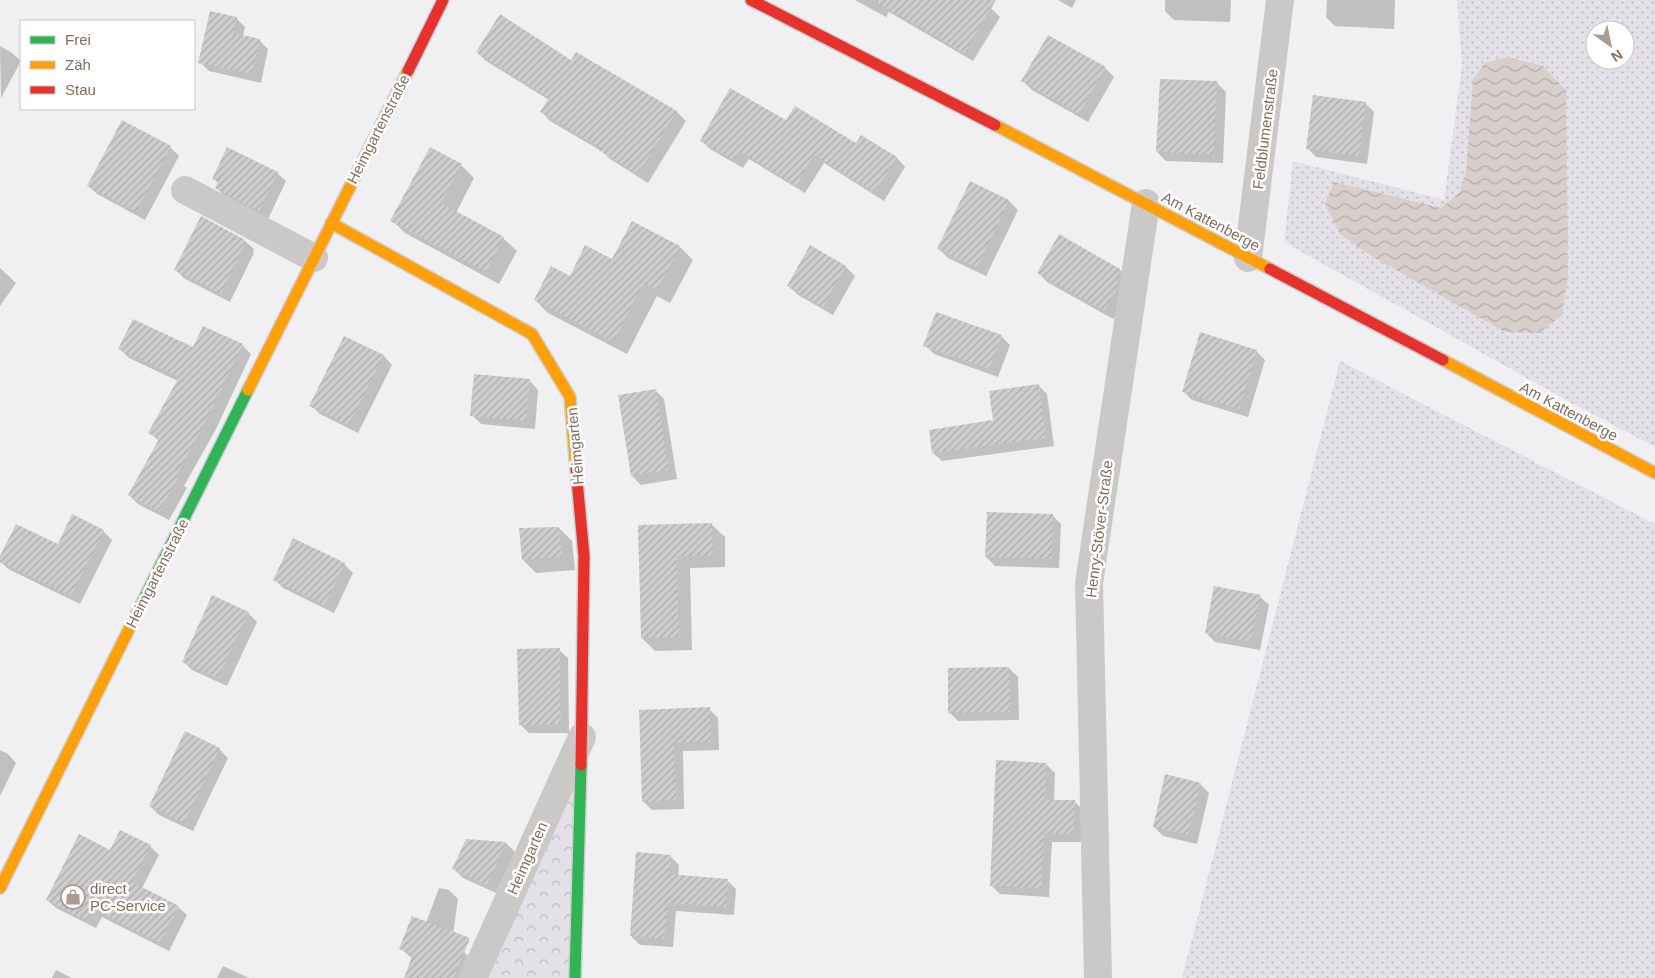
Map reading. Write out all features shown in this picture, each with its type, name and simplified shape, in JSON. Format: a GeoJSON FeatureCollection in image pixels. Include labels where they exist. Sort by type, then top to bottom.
{"type":"FeatureCollection","features":[{"type":"Feature","properties":{"kind":"street","name":"Heimgartenstraße"},"geometry":{"type":"LineString","coordinates":[[0,888],[443,0]]}},
{"type":"Feature","properties":{"kind":"street","name":"Am Kattenberge"},"geometry":{"type":"LineString","coordinates":[[751,0],[1146,203],[1655,473]]}},
{"type":"Feature","properties":{"kind":"street","name":"Feldblumenstraße"},"geometry":{"type":"LineString","coordinates":[[1248,258],[1280,0]]}},
{"type":"Feature","properties":{"kind":"street"},"geometry":{"type":"LineString","coordinates":[[185,190],[314,258]]}},
{"type":"Feature","properties":{"kind":"street","name":"Henry-Stöver-Straße"},"geometry":{"type":"LineString","coordinates":[[1098,978],[1089,583],[1146,203]]}},
{"type":"Feature","properties":{"kind":"street","name":"Heimgarten"},"geometry":{"type":"LineString","coordinates":[[331,223],[532,334],[570,397],[584,556],[582,737],[575,978]]}},
{"type":"Feature","properties":{"kind":"street","name":"Heimgarten"},"geometry":{"type":"LineString","coordinates":[[473,978],[582,737]]}},
{"type":"Feature","properties":{"kind":"green space"},"geometry":{"type":"Polygon","coordinates":[[[1457,0],[1655,0],[1655,447],[1566,400],[1284,242],[1293,161],[1444,200],[1462,65],[1457,0]]]}},
{"type":"Feature","properties":{"kind":"green space"},"geometry":{"type":"Polygon","coordinates":[[[1340,361],[1655,524],[1655,978],[1182,978],[1340,361]]]}},
{"type":"Feature","properties":{"kind":"green space"},"geometry":{"type":"Polygon","coordinates":[[[582,737],[575,978],[473,978],[582,737]]]}},
{"type":"Feature","properties":{"kind":"water"},"geometry":{"type":"Polygon","coordinates":[[[1507,57],[1543,66],[1566,90],[1568,276],[1562,315],[1539,333],[1505,332],[1373,257],[1340,234],[1325,204],[1334,182],[1441,208],[1459,193],[1466,172],[1473,80],[1485,63],[1507,57]]]}},
{"type":"Feature","properties":{"kind":"building"},"geometry":{"type":"Polygon","coordinates":[[[873,0],[996,0],[964,53],[873,0]]]}},
{"type":"Feature","properties":{"kind":"building"},"geometry":{"type":"Polygon","coordinates":[[[210,11],[237,17],[233,33],[260,39],[252,74],[198,63],[210,11]]]}},
{"type":"Feature","properties":{"kind":"building"},"geometry":{"type":"Polygon","coordinates":[[[500,14],[571,60],[576,52],[677,111],[638,175],[599,150],[601,148],[540,112],[549,98],[476,52],[500,14]]]}},
{"type":"Feature","properties":{"kind":"building"},"geometry":{"type":"Polygon","coordinates":[[[1048,35],[1106,67],[1079,114],[1021,81],[1048,35]]]}},
{"type":"Feature","properties":{"kind":"building"},"geometry":{"type":"Polygon","coordinates":[[[1160,79],[1217,81],[1214,155],[1156,152],[1160,79]]]}},
{"type":"Feature","properties":{"kind":"building"},"geometry":{"type":"Polygon","coordinates":[[[730,88],[786,120],[795,106],[856,143],[861,135],[897,157],[875,193],[814,155],[796,186],[739,151],[734,160],[700,141],[730,88]]]}},
{"type":"Feature","properties":{"kind":"building"},"geometry":{"type":"Polygon","coordinates":[[[1313,95],[1366,102],[1359,156],[1306,149],[1313,95]]]}},
{"type":"Feature","properties":{"kind":"building"},"geometry":{"type":"Polygon","coordinates":[[[122,120],[171,146],[136,212],[87,186],[122,120]]]}},
{"type":"Feature","properties":{"kind":"building"},"geometry":{"type":"Polygon","coordinates":[[[227,147],[278,172],[259,211],[215,188],[218,182],[212,179],[227,147]]]}},
{"type":"Feature","properties":{"kind":"building"},"geometry":{"type":"Polygon","coordinates":[[[430,147],[462,164],[441,203],[504,237],[486,272],[390,221],[430,147]]]}},
{"type":"Feature","properties":{"kind":"building"},"geometry":{"type":"Polygon","coordinates":[[[970,181],[1009,200],[977,268],[937,249],[970,181]]]}},
{"type":"Feature","properties":{"kind":"building"},"geometry":{"type":"Polygon","coordinates":[[[201,216],[245,240],[244,242],[246,243],[221,294],[174,270],[201,216]]]}},
{"type":"Feature","properties":{"kind":"building"},"geometry":{"type":"Polygon","coordinates":[[[632,221],[680,246],[657,291],[644,283],[613,342],[534,300],[551,266],[570,276],[585,245],[612,259],[632,221]]]}},
{"type":"Feature","properties":{"kind":"building"},"geometry":{"type":"Polygon","coordinates":[[[1059,234],[1120,269],[1117,289],[1104,311],[1037,273],[1059,234]]]}},
{"type":"Feature","properties":{"kind":"building"},"geometry":{"type":"Polygon","coordinates":[[[810,245],[846,266],[823,307],[787,286],[810,245]]]}},
{"type":"Feature","properties":{"kind":"building"},"geometry":{"type":"Polygon","coordinates":[[[936,312],[1002,335],[989,369],[923,346],[936,312]]]}},
{"type":"Feature","properties":{"kind":"building"},"geometry":{"type":"Polygon","coordinates":[[[133,319],[193,347],[203,326],[243,344],[207,419],[176,476],[178,478],[159,512],[128,495],[159,439],[148,433],[179,377],[118,349],[133,319]]]}},
{"type":"Feature","properties":{"kind":"building"},"geometry":{"type":"Polygon","coordinates":[[[1200,332],[1257,350],[1239,409],[1182,392],[1200,332]]]}},
{"type":"Feature","properties":{"kind":"building"},"geometry":{"type":"Polygon","coordinates":[[[344,336],[384,355],[349,425],[309,406],[344,336]]]}},
{"type":"Feature","properties":{"kind":"building"},"geometry":{"type":"Polygon","coordinates":[[[474,374],[530,379],[526,421],[470,416],[474,374]]]}},
{"type":"Feature","properties":{"kind":"building"},"geometry":{"type":"Polygon","coordinates":[[[1039,384],[1046,438],[932,453],[929,430],[993,420],[989,391],[1039,384]]]}},
{"type":"Feature","properties":{"kind":"building"},"geometry":{"type":"Polygon","coordinates":[[[656,389],[669,470],[631,476],[618,395],[656,389]]]}},
{"type":"Feature","properties":{"kind":"building"},"geometry":{"type":"Polygon","coordinates":[[[987,512],[1053,514],[1051,559],[985,557],[987,512]]]}},
{"type":"Feature","properties":{"kind":"building"},"geometry":{"type":"Polygon","coordinates":[[[72,514],[104,530],[71,596],[0,562],[0,556],[16,524],[58,544],[72,514]]]}},
{"type":"Feature","properties":{"kind":"building"},"geometry":{"type":"Polygon","coordinates":[[[712,523],[713,555],[677,556],[679,637],[641,638],[638,525],[712,523]]]}},
{"type":"Feature","properties":{"kind":"building"},"geometry":{"type":"Polygon","coordinates":[[[559,527],[562,557],[522,560],[519,528],[559,527]]]}},
{"type":"Feature","properties":{"kind":"building"},"geometry":{"type":"Polygon","coordinates":[[[293,538],[345,563],[325,605],[273,580],[293,538]]]}},
{"type":"Feature","properties":{"kind":"building"},"geometry":{"type":"Polygon","coordinates":[[[1214,586],[1261,595],[1251,642],[1205,633],[1214,586]]]}},
{"type":"Feature","properties":{"kind":"building"},"geometry":{"type":"Polygon","coordinates":[[[212,595],[249,612],[218,678],[182,662],[212,595]]]}},
{"type":"Feature","properties":{"kind":"building"},"geometry":{"type":"Polygon","coordinates":[[[560,648],[561,724],[519,725],[517,649],[560,648]]]}},
{"type":"Feature","properties":{"kind":"building"},"geometry":{"type":"Polygon","coordinates":[[[1009,667],[1010,712],[948,713],[948,668],[1009,667]]]}},
{"type":"Feature","properties":{"kind":"building"},"geometry":{"type":"Polygon","coordinates":[[[710,707],[711,742],[674,743],[676,800],[642,802],[639,710],[710,707]]]}},
{"type":"Feature","properties":{"kind":"building"},"geometry":{"type":"Polygon","coordinates":[[[185,731],[220,748],[184,823],[149,806],[185,731]]]}},
{"type":"Feature","properties":{"kind":"building"},"geometry":{"type":"Polygon","coordinates":[[[996,760],[1047,763],[1045,800],[1075,800],[1074,834],[1044,833],[1041,888],[990,886],[996,760]]]}},
{"type":"Feature","properties":{"kind":"building"},"geometry":{"type":"Polygon","coordinates":[[[1165,774],[1201,783],[1188,835],[1153,827],[1165,774]]]}},
{"type":"Feature","properties":{"kind":"building"},"geometry":{"type":"Polygon","coordinates":[[[120,830],[151,845],[132,882],[179,906],[160,943],[93,909],[87,921],[46,900],[79,834],[110,850],[120,830]]]}},
{"type":"Feature","properties":{"kind":"building"},"geometry":{"type":"Polygon","coordinates":[[[466,839],[506,842],[487,885],[452,869],[466,839]]]}},
{"type":"Feature","properties":{"kind":"building"},"geometry":{"type":"Polygon","coordinates":[[[636,852],[671,855],[669,874],[728,879],[726,907],[668,903],[664,939],[630,936],[636,852]]]}},
{"type":"Feature","properties":{"kind":"building"},"geometry":{"type":"Polygon","coordinates":[[[412,916],[470,938],[454,978],[404,978],[413,954],[399,949],[412,916]]]}},
{"type":"Feature","properties":{"kind":"traffic: fast"},"geometry":{"type":"LineString","coordinates":[[140,607],[248,390]]}},
{"type":"Feature","properties":{"kind":"traffic: fast"},"geometry":{"type":"LineString","coordinates":[[575,978],[581,765]]}},
{"type":"Feature","properties":{"kind":"traffic: slow"},"geometry":{"type":"LineString","coordinates":[[248,390],[408,71]]}},
{"type":"Feature","properties":{"kind":"traffic: slow"},"geometry":{"type":"LineString","coordinates":[[995,125],[1270,269]]}},
{"type":"Feature","properties":{"kind":"traffic: slow"},"geometry":{"type":"LineString","coordinates":[[331,223],[532,334],[570,397],[576,469]]}},
{"type":"Feature","properties":{"kind":"traffic: slow"},"geometry":{"type":"LineString","coordinates":[[1443,360],[1655,473]]}},
{"type":"Feature","properties":{"kind":"traffic: slow"},"geometry":{"type":"LineString","coordinates":[[0,888],[140,607]]}},
{"type":"Feature","properties":{"kind":"traffic: jam"},"geometry":{"type":"LineString","coordinates":[[408,71],[443,0]]}},
{"type":"Feature","properties":{"kind":"traffic: jam"},"geometry":{"type":"LineString","coordinates":[[751,0],[995,125]]}},
{"type":"Feature","properties":{"kind":"traffic: jam"},"geometry":{"type":"LineString","coordinates":[[1270,269],[1443,360]]}},
{"type":"Feature","properties":{"kind":"traffic: jam"},"geometry":{"type":"LineString","coordinates":[[576,469],[584,556],[581,765]]}},
{"type":"Feature","properties":{"kind":"place","name":"direct PC-Service"},"geometry":{"type":"Point","coordinates":[73,897]}}]}
